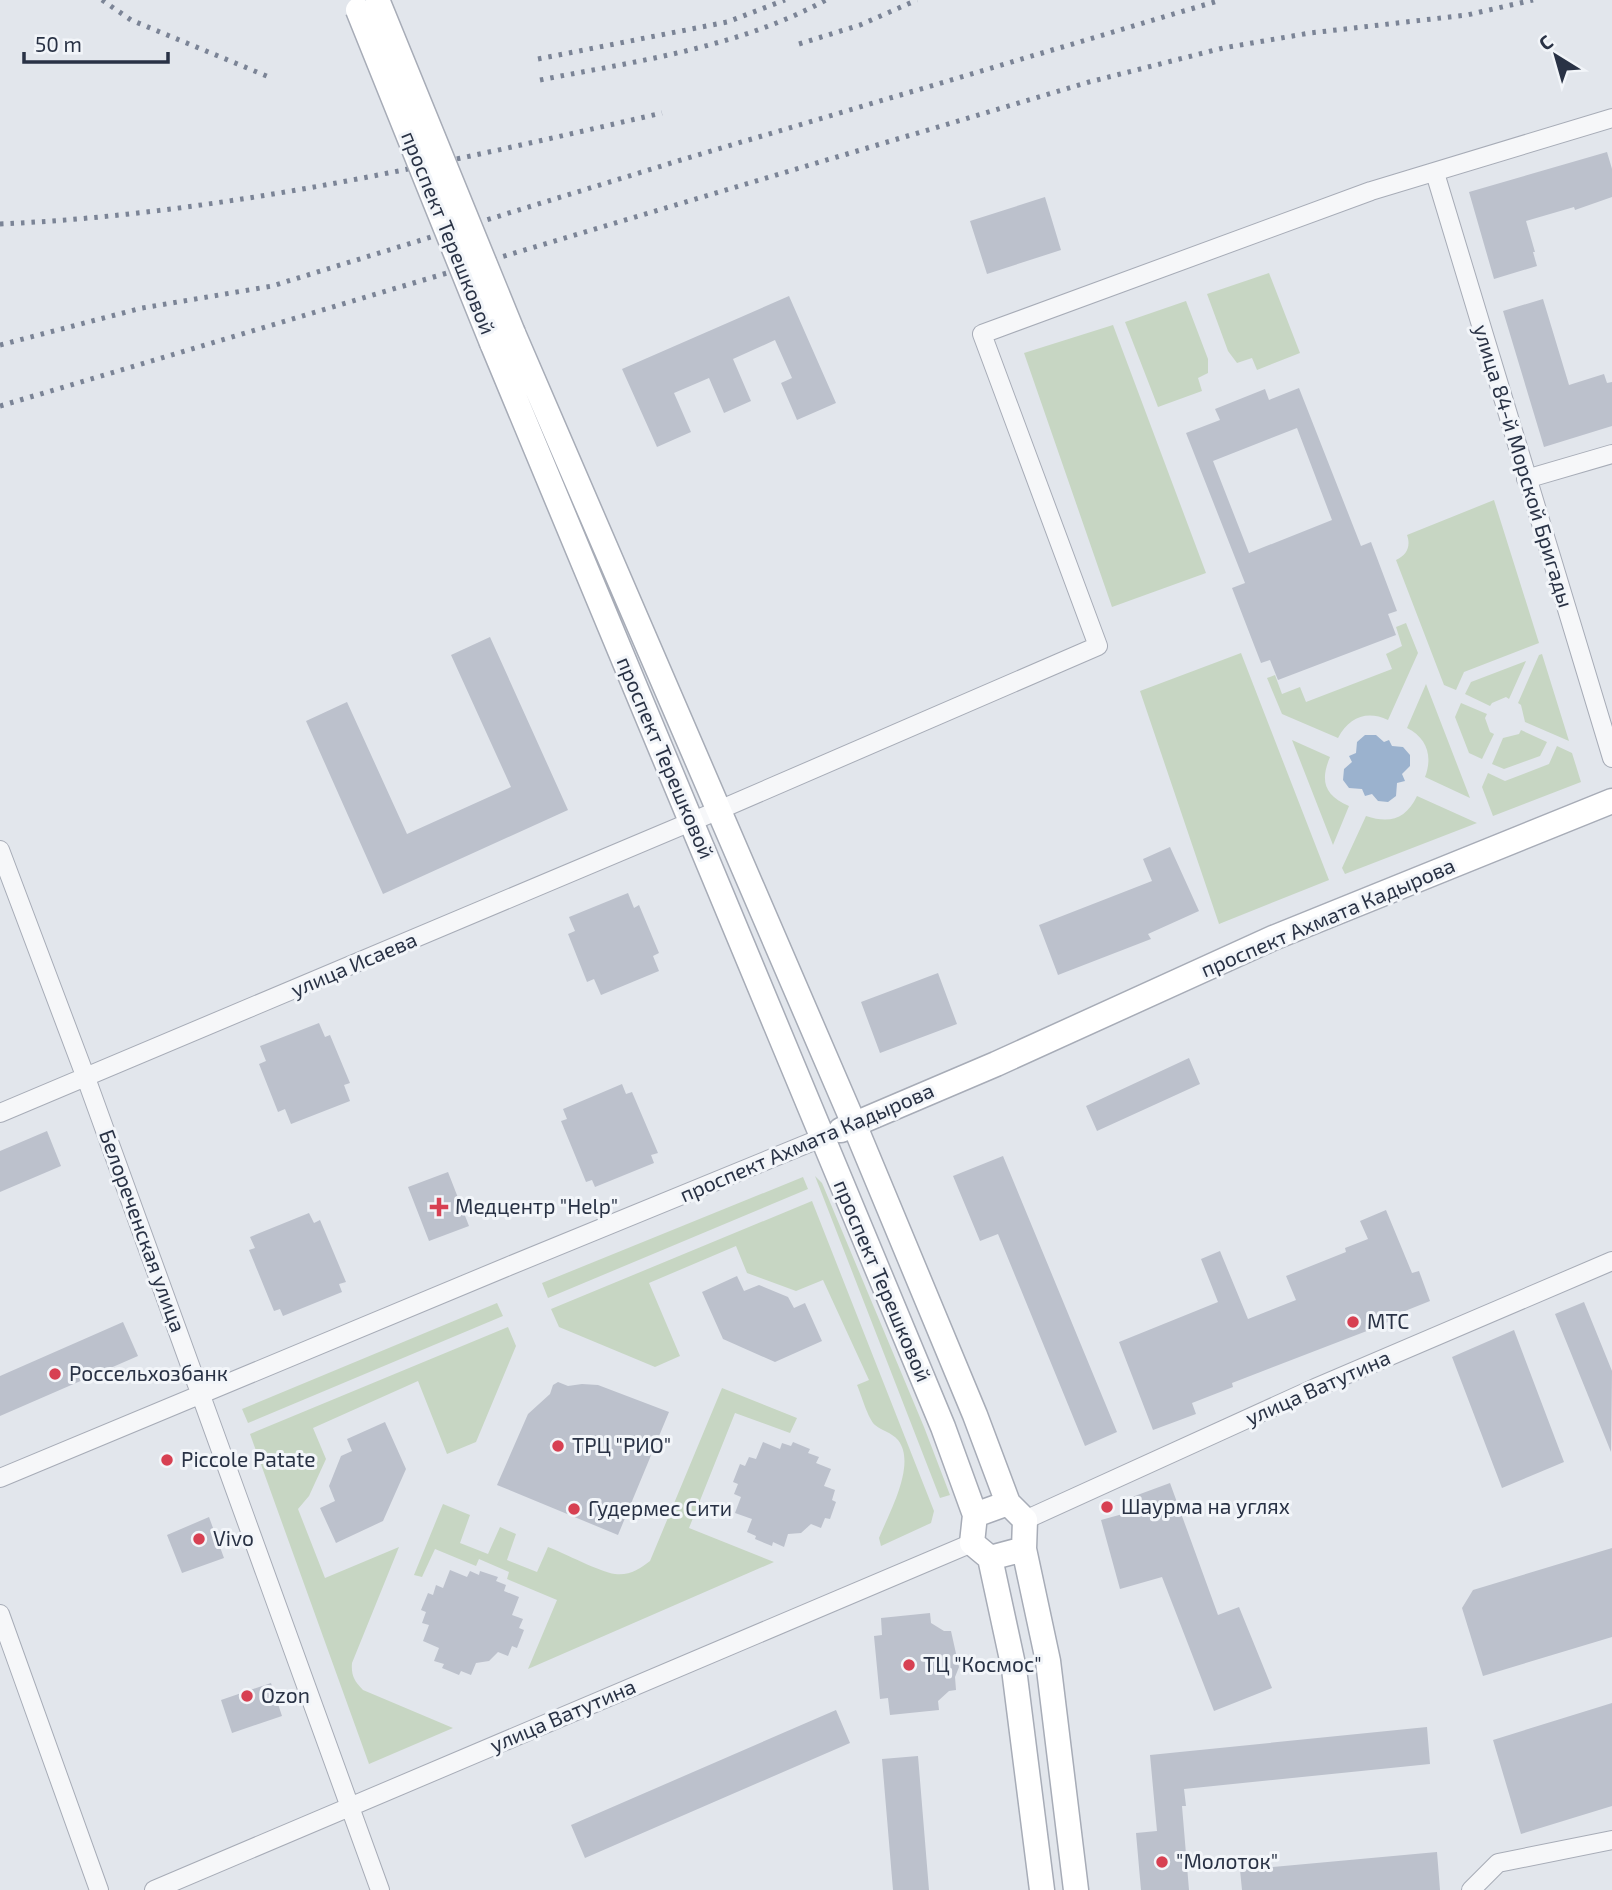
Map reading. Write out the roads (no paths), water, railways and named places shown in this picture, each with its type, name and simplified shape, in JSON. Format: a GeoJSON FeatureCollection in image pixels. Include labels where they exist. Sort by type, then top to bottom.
{"type":"FeatureCollection","features":[{"type":"Feature","properties":{"kind":"main road","name":"проспект Терешковой"},"geometry":{"type":"LineString","coordinates":[[367,3],[502,338],[837,1131],[975,1515]]}},
{"type":"Feature","properties":{"kind":"main road","name":"проспект Ахмата Кадырова"},"geometry":{"type":"LineString","coordinates":[[837,1131],[996,1063],[1273,938],[1612,801]]}},
{"type":"Feature","properties":{"kind":"main road","name":"проспект Терешковой"},"geometry":{"type":"LineString","coordinates":[[706,816],[837,1131],[975,1415],[1016,1511]]}},
{"type":"Feature","properties":{"kind":"main road"},"geometry":{"type":"LineString","coordinates":[[1042,1890],[1014,1669],[981,1551],[975,1515],[1016,1511],[1048,1661],[1076,1890]]}},
{"type":"Feature","properties":{"kind":"main road"},"geometry":{"type":"LineString","coordinates":[[981,1551],[1024,1549]]}},
{"type":"Feature","properties":{"kind":"street"},"geometry":{"type":"LineString","coordinates":[[1435,173],[1612,118]]}},
{"type":"Feature","properties":{"kind":"street","name":"улица 84-й Морской Бригады"},"geometry":{"type":"LineString","coordinates":[[1435,173],[1612,758]]}},
{"type":"Feature","properties":{"kind":"street","name":"улица Исаева"},"geometry":{"type":"LineString","coordinates":[[0,1114],[706,816],[1098,646],[982,334],[1371,191],[1435,173]]}},
{"type":"Feature","properties":{"kind":"street"},"geometry":{"type":"LineString","coordinates":[[1526,479],[1612,454]]}},
{"type":"Feature","properties":{"kind":"street","name":"Белореченская улица"},"geometry":{"type":"LineString","coordinates":[[0,850],[86,1078],[380,1890]]}},
{"type":"Feature","properties":{"kind":"street","name":"проспект Ахмата Кадырова"},"geometry":{"type":"LineString","coordinates":[[0,1478],[837,1131]]}},
{"type":"Feature","properties":{"kind":"street","name":"улица Ватутина"},"geometry":{"type":"LineString","coordinates":[[1016,1511],[1328,1383],[1612,1261]]}},
{"type":"Feature","properties":{"kind":"street","name":"улица Ватутина"},"geometry":{"type":"LineString","coordinates":[[154,1890],[981,1551]]}},
{"type":"Feature","properties":{"kind":"street"},"geometry":{"type":"LineString","coordinates":[[0,1614],[99,1890]]}},
{"type":"Feature","properties":{"kind":"street"},"geometry":{"type":"LineString","coordinates":[[1471,1890],[1498,1863],[1612,1840]]}},
{"type":"Feature","properties":{"kind":"water"},"geometry":{"type":"Polygon","coordinates":[[[1365,735],[1376,735],[1384,742],[1389,740],[1392,746],[1403,747],[1410,755],[1410,766],[1402,774],[1405,781],[1397,783],[1396,796],[1388,802],[1378,801],[1372,794],[1365,796],[1362,789],[1349,788],[1343,780],[1344,769],[1352,762],[1349,756],[1356,753],[1357,742],[1365,735]]]}},
{"type":"Feature","properties":{"kind":"railway"},"geometry":{"type":"LineString","coordinates":[[102,0],[131,20],[269,77]]}},
{"type":"Feature","properties":{"kind":"railway"},"geometry":{"type":"LineString","coordinates":[[538,59],[727,22],[785,0]]}},
{"type":"Feature","properties":{"kind":"railway"},"geometry":{"type":"LineString","coordinates":[[540,80],[650,59],[722,41],[757,30],[826,0]]}},
{"type":"Feature","properties":{"kind":"railway"},"geometry":{"type":"LineString","coordinates":[[799,44],[860,25],[917,0]]}},
{"type":"Feature","properties":{"kind":"railway"},"geometry":{"type":"LineString","coordinates":[[0,345],[142,308],[272,286],[681,160],[1221,0]]}},
{"type":"Feature","properties":{"kind":"railway"},"geometry":{"type":"LineString","coordinates":[[0,406],[1089,82],[1223,48],[1310,33],[1467,15],[1533,0]]}},
{"type":"Feature","properties":{"kind":"railway"},"geometry":{"type":"LineString","coordinates":[[0,224],[84,218],[250,198],[416,167],[662,113]]}},
{"type":"Feature","properties":{"kind":"place","name":"Медцентр \"Help\""},"geometry":{"type":"Point","coordinates":[439,1207]}},
{"type":"Feature","properties":{"kind":"place","name":"МТС"},"geometry":{"type":"Point","coordinates":[1353,1322]}},
{"type":"Feature","properties":{"kind":"place","name":"Россельхозбанк"},"geometry":{"type":"Point","coordinates":[55,1374]}},
{"type":"Feature","properties":{"kind":"place","name":"ТРЦ \"РИО\""},"geometry":{"type":"Point","coordinates":[558,1446]}},
{"type":"Feature","properties":{"kind":"place","name":"Piccole Patate"},"geometry":{"type":"Point","coordinates":[167,1460]}},
{"type":"Feature","properties":{"kind":"place","name":"Шаурма на углях"},"geometry":{"type":"Point","coordinates":[1107,1507]}},
{"type":"Feature","properties":{"kind":"place","name":"Гудермес Сити"},"geometry":{"type":"Point","coordinates":[574,1509]}},
{"type":"Feature","properties":{"kind":"place","name":"Vivo"},"geometry":{"type":"Point","coordinates":[199,1539]}},
{"type":"Feature","properties":{"kind":"place","name":"ТЦ \"Космос\""},"geometry":{"type":"Point","coordinates":[909,1665]}},
{"type":"Feature","properties":{"kind":"place","name":"Ozon"},"geometry":{"type":"Point","coordinates":[247,1696]}},
{"type":"Feature","properties":{"kind":"place","name":"\"Молоток\""},"geometry":{"type":"Point","coordinates":[1162,1862]}}]}
